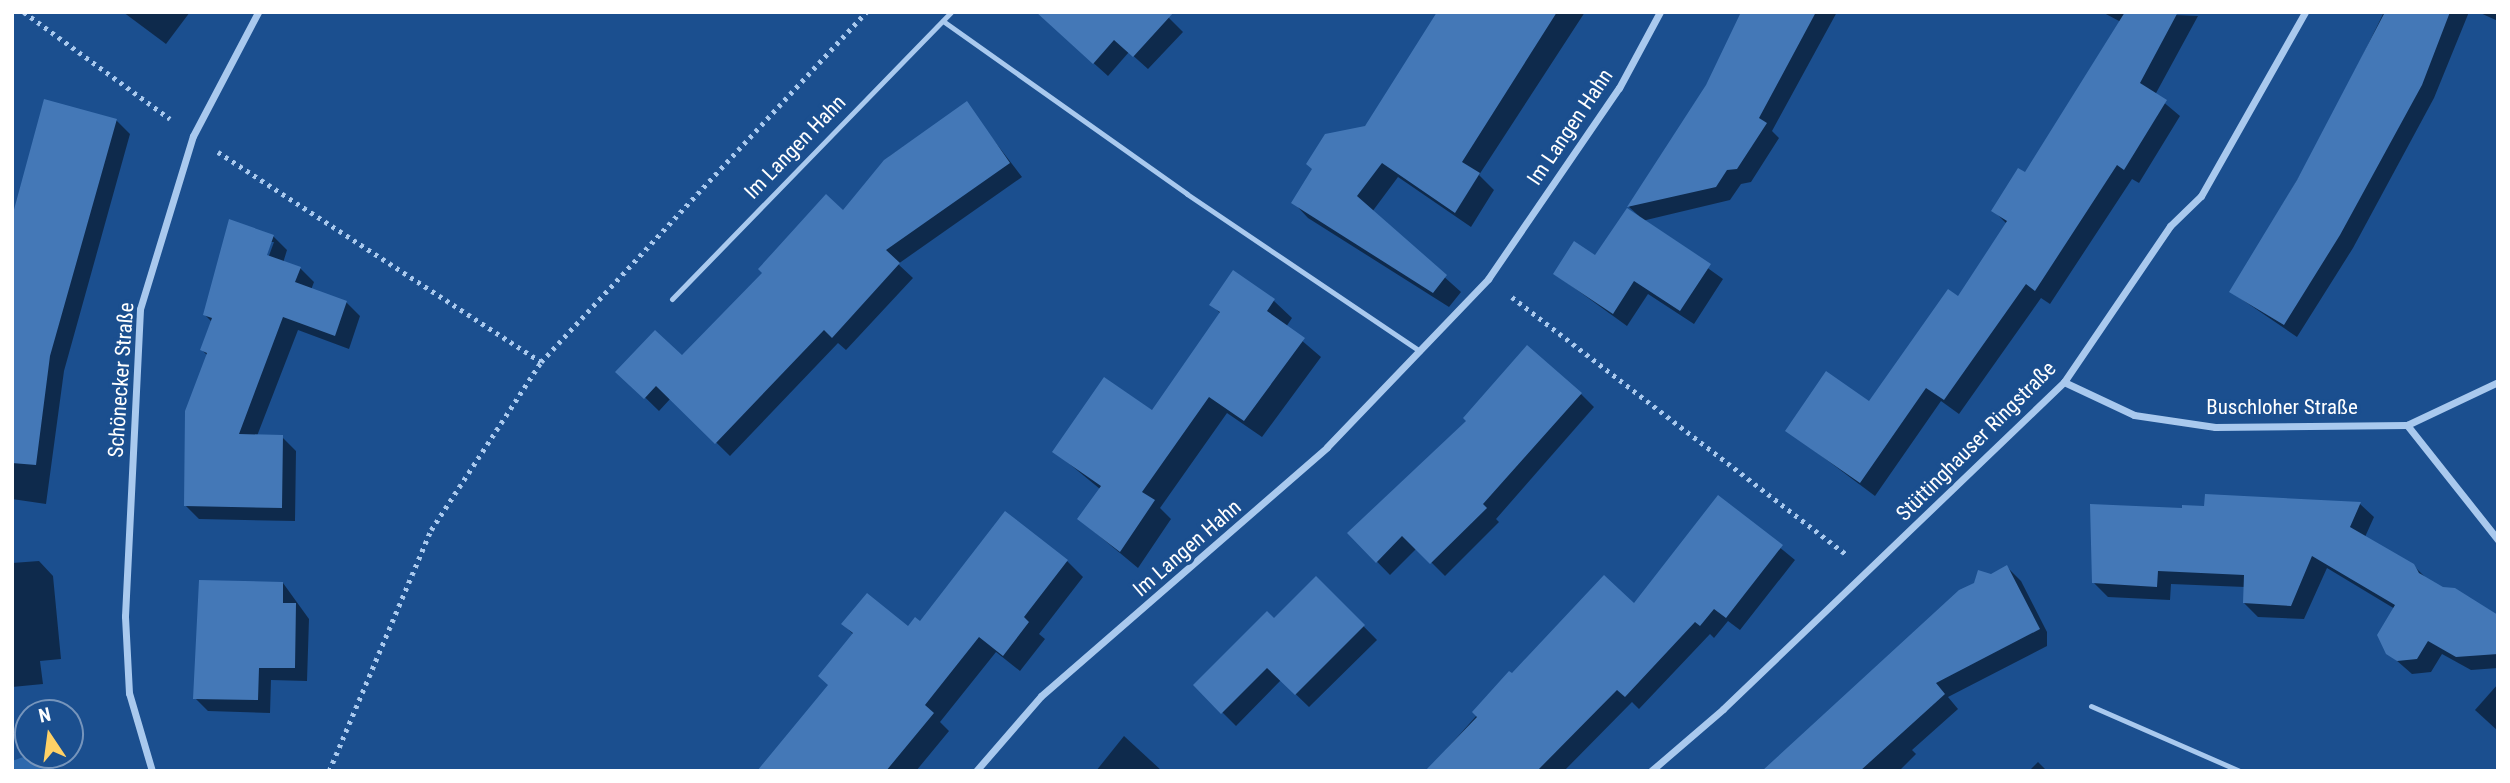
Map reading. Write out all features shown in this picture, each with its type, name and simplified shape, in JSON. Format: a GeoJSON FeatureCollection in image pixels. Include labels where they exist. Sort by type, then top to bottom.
{"type":"FeatureCollection","features":[{"type":"Feature","properties":{"kind":"street","name":"Schönecker Straße"},"geometry":{"type":"LineString","coordinates":[[152,771],[129,693],[125,616],[141,309],[163,227],[193,136],[258,12]]}},
{"type":"Feature","properties":{"kind":"street","name":"Im Langen Hahn"},"geometry":{"type":"LineString","coordinates":[[976,771],[1041,696],[1326,447],[1488,279],[1619,88],[1660,12]]}},
{"type":"Feature","properties":{"kind":"street","name":"Stüttinghauser Ringstraße"},"geometry":{"type":"LineString","coordinates":[[1651,771],[1869,572],[2064,382],[2170,226],[2201,196],[2305,12]]}},
{"type":"Feature","properties":{"kind":"street","name":"Buschloher Straße"},"geometry":{"type":"LineString","coordinates":[[2064,382],[2134,415],[2215,427],[2407,425],[2498,382]]}},
{"type":"Feature","properties":{"kind":"street"},"geometry":{"type":"LineString","coordinates":[[2407,425],[2498,540]]}},
{"type":"Feature","properties":{"kind":"lane","name":"Im Langen Hahn"},"geometry":{"type":"LineString","coordinates":[[672,299],[950,12]]}},
{"type":"Feature","properties":{"kind":"lane"},"geometry":{"type":"LineString","coordinates":[[943,20],[1187,194],[1420,351]]}},
{"type":"Feature","properties":{"kind":"lane"},"geometry":{"type":"LineString","coordinates":[[2091,706],[2239,771]]}},
{"type":"Feature","properties":{"kind":"path"},"geometry":{"type":"LineString","coordinates":[[24,12],[193,136],[541,362]]}},
{"type":"Feature","properties":{"kind":"path"},"geometry":{"type":"LineString","coordinates":[[329,771],[431,530],[541,362],[866,12]]}},
{"type":"Feature","properties":{"kind":"path"},"geometry":{"type":"LineString","coordinates":[[1488,279],[1869,572]]}},
{"type":"Feature","properties":{"kind":"shaded area"},"geometry":{"type":"Polygon","coordinates":[[[14,760],[14,769],[55,771],[12,771],[14,760]]]}},
{"type":"Feature","properties":{"kind":"building"},"geometry":{"type":"Polygon","coordinates":[[[1036,12],[1174,12],[1133,57],[1114,40],[1093,64],[1036,12]]]}},
{"type":"Feature","properties":{"kind":"building"},"geometry":{"type":"Polygon","coordinates":[[[1437,12],[1557,12],[1462,162],[1480,173],[1455,213],[1382,163],[1357,196],[1447,275],[1433,293],[1291,203],[1312,169],[1306,164],[1325,134],[1365,126],[1437,12]]]}},
{"type":"Feature","properties":{"kind":"building"},"geometry":{"type":"Polygon","coordinates":[[[1741,12],[1816,12],[1759,118],[1767,123],[1737,169],[1727,170],[1716,187],[1627,207],[1706,85],[1741,12]]]}},
{"type":"Feature","properties":{"kind":"building"},"geometry":{"type":"Polygon","coordinates":[[[2125,12],[2178,12],[2140,83],[2167,100],[2124,170],[2117,165],[2035,291],[2026,284],[1944,400],[1926,388],[1860,483],[1785,431],[1826,371],[1869,401],[1948,289],[1958,296],[2007,221],[1991,211],[2018,168],[2025,172],[2125,12]]]}},
{"type":"Feature","properties":{"kind":"building"},"geometry":{"type":"Polygon","coordinates":[[[2385,12],[2450,12],[2422,85],[2340,235],[2284,325],[2229,292],[2297,180],[2385,12]]]}},
{"type":"Feature","properties":{"kind":"building"},"geometry":{"type":"Polygon","coordinates":[[[44,99],[117,119],[50,356],[36,465],[12,463],[12,217],[44,99]]]}},
{"type":"Feature","properties":{"kind":"building"},"geometry":{"type":"Polygon","coordinates":[[[967,101],[1010,163],[886,250],[900,263],[832,338],[824,330],[715,444],[656,386],[644,399],[615,372],[655,330],[682,355],[762,273],[758,269],[826,194],[843,210],[884,160],[967,101]]]}},
{"type":"Feature","properties":{"kind":"building"},"geometry":{"type":"Polygon","coordinates":[[[1627,208],[1711,264],[1680,311],[1634,281],[1613,314],[1553,274],[1574,241],[1595,255],[1627,208]]]}},
{"type":"Feature","properties":{"kind":"building"},"geometry":{"type":"Polygon","coordinates":[[[229,219],[274,235],[267,255],[301,267],[295,282],[347,301],[335,336],[283,317],[239,434],[283,435],[282,508],[184,506],[185,411],[207,353],[200,350],[212,318],[203,315],[229,219]]]}},
{"type":"Feature","properties":{"kind":"building"},"geometry":{"type":"Polygon","coordinates":[[[1233,270],[1275,299],[1267,311],[1305,338],[1244,421],[1209,397],[1142,492],[1155,500],[1120,552],[1077,519],[1101,486],[1052,452],[1104,377],[1152,410],[1220,312],[1209,305],[1233,270]]]}},
{"type":"Feature","properties":{"kind":"building"},"geometry":{"type":"Polygon","coordinates":[[[1527,345],[1582,393],[1483,504],[1487,508],[1430,564],[1402,536],[1376,563],[1347,533],[1466,421],[1463,418],[1527,345]]]}},
{"type":"Feature","properties":{"kind":"building"},"geometry":{"type":"Polygon","coordinates":[[[2205,494],[2361,502],[2350,527],[2414,564],[2419,573],[2443,587],[2455,588],[2498,615],[2498,654],[2456,657],[2428,641],[2417,659],[2397,661],[2386,654],[2377,635],[2395,605],[2312,556],[2291,606],[2243,603],[2244,575],[2158,571],[2157,587],[2092,583],[2090,504],[2182,508],[2182,505],[2204,506],[2205,494]]]}},
{"type":"Feature","properties":{"kind":"building"},"geometry":{"type":"Polygon","coordinates":[[[1718,495],[1783,545],[1726,618],[1714,609],[1700,626],[1695,622],[1625,697],[1617,690],[1537,771],[1425,771],[1477,717],[1472,712],[1509,671],[1512,673],[1604,575],[1634,603],[1718,495]]]}},
{"type":"Feature","properties":{"kind":"building"},"geometry":{"type":"Polygon","coordinates":[[[1005,511],[1068,560],[1024,617],[1029,622],[1003,656],[979,637],[925,705],[934,713],[886,771],[757,771],[828,685],[818,676],[853,633],[841,624],[867,593],[908,626],[915,617],[920,621],[1005,511]]]}},
{"type":"Feature","properties":{"kind":"building"},"geometry":{"type":"Polygon","coordinates":[[[2007,565],[2040,629],[1936,683],[1945,694],[1860,771],[1762,771],[1959,590],[1974,583],[1978,570],[1991,574],[2007,565]]]}},
{"type":"Feature","properties":{"kind":"building"},"geometry":{"type":"Polygon","coordinates":[[[1316,576],[1365,625],[1295,695],[1267,668],[1221,714],[1193,685],[1267,611],[1274,618],[1316,576]]]}},
{"type":"Feature","properties":{"kind":"building"},"geometry":{"type":"Polygon","coordinates":[[[199,580],[283,582],[283,603],[296,603],[295,668],[259,668],[258,700],[193,699],[199,580]]]}}]}
